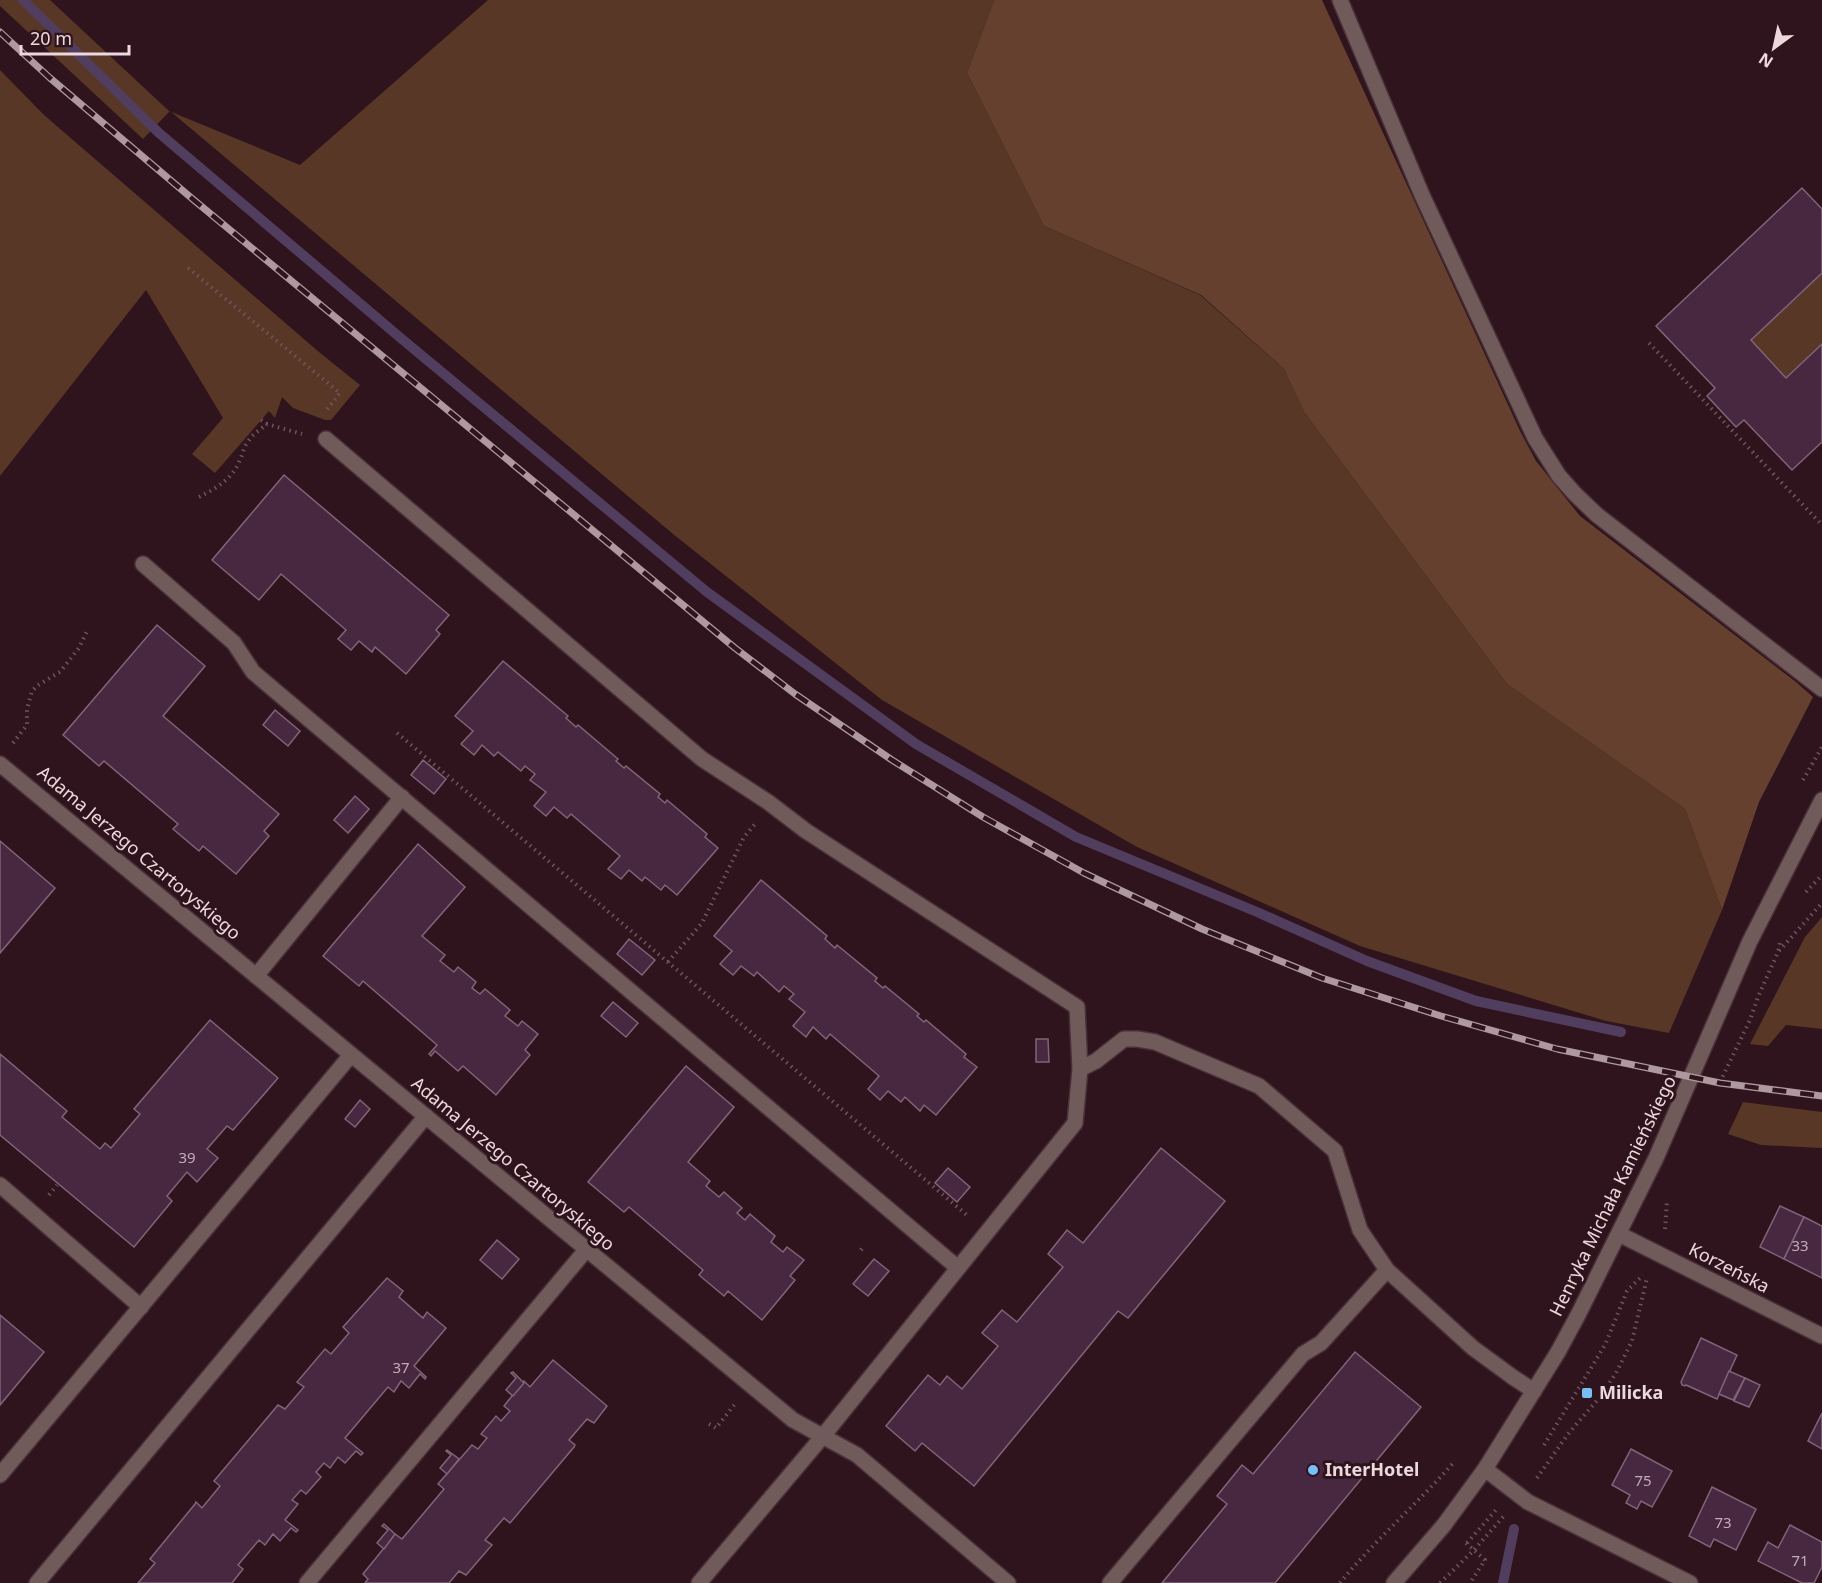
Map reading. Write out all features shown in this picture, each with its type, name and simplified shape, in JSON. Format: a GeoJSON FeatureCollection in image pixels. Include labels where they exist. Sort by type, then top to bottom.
{"type":"FeatureCollection","features":[{"type":"Feature","properties":{"kind":"street"},"geometry":{"type":"LineString","coordinates":[[1340,0],[1422,195],[1535,438],[1559,476],[1597,515],[1822,689]]}},
{"type":"Feature","properties":{"kind":"street"},"geometry":{"type":"LineString","coordinates":[[326,439],[702,759],[768,802],[806,831],[1077,1007],[1080,1069],[1075,1123],[823,1436],[699,1583]]}},
{"type":"Feature","properties":{"kind":"street"},"geometry":{"type":"LineString","coordinates":[[143,564],[234,643],[253,672],[958,1268]]}},
{"type":"Feature","properties":{"kind":"street","name":"Adama Jerzego Czartoryskiego"},"geometry":{"type":"LineString","coordinates":[[0,764],[793,1420],[857,1455],[1001,1581]]}},
{"type":"Feature","properties":{"kind":"street"},"geometry":{"type":"LineString","coordinates":[[256,976],[402,797]]}},
{"type":"Feature","properties":{"kind":"street","name":"Henryka Michała Kamieńskiego"},"geometry":{"type":"LineString","coordinates":[[1394,1583],[1444,1525],[1485,1469],[1578,1315],[1656,1158],[1750,941],[1822,800]]}},
{"type":"Feature","properties":{"kind":"street"},"geometry":{"type":"LineString","coordinates":[[1080,1069],[1096,1061],[1124,1039],[1137,1038],[1155,1042],[1259,1086],[1335,1151],[1360,1230],[1387,1270],[1473,1348],[1534,1391]]}},
{"type":"Feature","properties":{"kind":"street"},"geometry":{"type":"LineString","coordinates":[[0,1476],[351,1054]]}},
{"type":"Feature","properties":{"kind":"street"},"geometry":{"type":"LineString","coordinates":[[37,1583],[426,1116]]}},
{"type":"Feature","properties":{"kind":"street"},"geometry":{"type":"LineString","coordinates":[[0,1185],[141,1307]]}},
{"type":"Feature","properties":{"kind":"street","name":"Korzeńska"},"geometry":{"type":"LineString","coordinates":[[1619,1234],[1822,1336]]}},
{"type":"Feature","properties":{"kind":"street"},"geometry":{"type":"LineString","coordinates":[[307,1583],[586,1250]]}},
{"type":"Feature","properties":{"kind":"street"},"geometry":{"type":"LineString","coordinates":[[1110,1583],[1303,1354],[1321,1343],[1387,1270]]}},
{"type":"Feature","properties":{"kind":"street"},"geometry":{"type":"LineString","coordinates":[[1485,1469],[1528,1502],[1690,1583]]}},
{"type":"Feature","properties":{"kind":"path"},"geometry":{"type":"LineString","coordinates":[[188,268],[340,393],[307,435]]}},
{"type":"Feature","properties":{"kind":"path"},"geometry":{"type":"LineString","coordinates":[[1649,343],[1822,525]]}},
{"type":"Feature","properties":{"kind":"path"},"geometry":{"type":"LineString","coordinates":[[261,420],[267,424],[326,439]]}},
{"type":"Feature","properties":{"kind":"path"},"geometry":{"type":"LineString","coordinates":[[199,497],[224,482],[239,464],[243,449],[250,438],[267,424]]}},
{"type":"Feature","properties":{"kind":"path"},"geometry":{"type":"LineString","coordinates":[[10,746],[27,725],[27,709],[32,691],[60,672],[79,648],[88,629]]}},
{"type":"Feature","properties":{"kind":"path"},"geometry":{"type":"LineString","coordinates":[[397,733],[987,1232]]}},
{"type":"Feature","properties":{"kind":"path"},"geometry":{"type":"LineString","coordinates":[[668,962],[702,923],[744,837],[756,823]]}},
{"type":"Feature","properties":{"kind":"path"},"geometry":{"type":"LineString","coordinates":[[1716,1091],[1750,1020],[1778,952],[1793,938],[1822,903]]}},
{"type":"Feature","properties":{"kind":"path"},"geometry":{"type":"LineString","coordinates":[[1656,1253],[1665,1234],[1666,1204],[1670,1194]]}},
{"type":"Feature","properties":{"kind":"path"},"geometry":{"type":"LineString","coordinates":[[1533,1483],[1616,1373],[1632,1341],[1649,1270],[1627,1291],[1605,1345],[1544,1445]]}},
{"type":"Feature","properties":{"kind":"path"},"geometry":{"type":"LineString","coordinates":[[709,1425],[716,1428],[736,1402]]}},
{"type":"Feature","properties":{"kind":"path"},"geometry":{"type":"LineString","coordinates":[[1340,1583],[1364,1553],[1418,1502],[1459,1457]]}},
{"type":"Feature","properties":{"kind":"path"},"geometry":{"type":"LineString","coordinates":[[1440,1583],[1506,1514]]}},
{"type":"Feature","properties":{"kind":"path"},"geometry":{"type":"LineString","coordinates":[[1461,1539],[1485,1560],[1470,1583]]}},
{"type":"Feature","properties":{"kind":"shaded area"},"geometry":{"type":"Polygon","coordinates":[[[0,0],[50,0],[170,111],[143,139],[0,6],[0,0]]]}},
{"type":"Feature","properties":{"kind":"shaded area"},"geometry":{"type":"Polygon","coordinates":[[[488,0],[994,0],[967,73],[1044,226],[1200,295],[1284,369],[1304,412],[1507,684],[1685,809],[1722,910],[1669,1033],[1606,1021],[1360,946],[1137,847],[882,700],[673,534],[171,112],[300,165],[488,0]]]}},
{"type":"Feature","properties":{"kind":"shaded area"},"geometry":{"type":"Polygon","coordinates":[[[994,0],[1322,0],[1521,433],[1536,461],[1580,516],[1813,697],[1759,802],[1722,910],[1685,809],[1507,684],[1304,412],[1284,369],[1201,295],[1044,226],[967,73],[994,0]]]}},
{"type":"Feature","properties":{"kind":"shaded area"},"geometry":{"type":"Polygon","coordinates":[[[0,70],[44,115],[360,385],[331,420],[325,420],[293,408],[282,397],[275,418],[269,411],[215,473],[192,454],[223,418],[146,290],[0,476],[0,70]]]}},
{"type":"Feature","properties":{"kind":"shaded area"},"geometry":{"type":"Polygon","coordinates":[[[1822,273],[1822,344],[1786,378],[1751,340],[1822,273]]]}},
{"type":"Feature","properties":{"kind":"shaded area"},"geometry":{"type":"Polygon","coordinates":[[[1822,917],[1822,1029],[1786,1025],[1768,1046],[1750,1044],[1805,937],[1822,917]]]}},
{"type":"Feature","properties":{"kind":"shaded area"},"geometry":{"type":"Polygon","coordinates":[[[1743,1102],[1822,1112],[1822,1148],[1761,1145],[1728,1134],[1743,1102]]]}},
{"type":"Feature","properties":{"kind":"building"},"geometry":{"type":"Polygon","coordinates":[[[1802,188],[1822,209],[1822,273],[1751,340],[1786,378],[1822,344],[1822,442],[1792,470],[1744,420],[1736,427],[1707,396],[1715,388],[1656,326],[1802,188]]]}},
{"type":"Feature","properties":{"kind":"building"},"geometry":{"type":"Polygon","coordinates":[[[284,475],[449,615],[436,630],[440,634],[406,674],[375,647],[372,652],[359,641],[351,650],[338,639],[346,630],[281,574],[259,600],[212,560],[284,475]]]}},
{"type":"Feature","properties":{"kind":"building"},"geometry":{"type":"Polygon","coordinates":[[[157,625],[205,666],[163,716],[279,814],[264,831],[269,836],[236,874],[203,846],[199,851],[173,829],[178,824],[104,761],[99,766],[63,735],[157,625]]]}},
{"type":"Feature","properties":{"kind":"building"},"geometry":{"type":"Polygon","coordinates":[[[503,661],[568,716],[566,718],[576,727],[578,725],[618,759],[616,761],[624,768],[626,766],[660,794],[658,797],[665,803],[667,800],[707,834],[705,837],[718,848],[677,895],[665,885],[661,890],[645,877],[642,881],[629,870],[621,879],[608,869],[620,856],[571,814],[567,818],[554,807],[546,816],[534,806],[546,792],[530,780],[535,774],[525,766],[521,771],[498,752],[494,756],[482,745],[474,755],[461,744],[473,731],[455,716],[503,661]]]}},
{"type":"Feature","properties":{"kind":"building"},"geometry":{"type":"Polygon","coordinates":[[[275,710],[300,731],[288,746],[263,725],[275,710]]]}},
{"type":"Feature","properties":{"kind":"building"},"geometry":{"type":"Polygon","coordinates":[[[423,760],[446,779],[434,794],[411,775],[423,760]]]}},
{"type":"Feature","properties":{"kind":"building"},"geometry":{"type":"Polygon","coordinates":[[[355,796],[369,809],[348,833],[334,820],[355,796]]]}},
{"type":"Feature","properties":{"kind":"building"},"geometry":{"type":"Polygon","coordinates":[[[0,841],[55,888],[0,953],[0,841]]]}},
{"type":"Feature","properties":{"kind":"building"},"geometry":{"type":"Polygon","coordinates":[[[418,844],[465,887],[422,936],[445,955],[440,961],[454,972],[458,967],[476,982],[472,988],[480,994],[485,989],[510,1010],[505,1016],[518,1026],[522,1021],[538,1034],[525,1050],[530,1055],[496,1095],[463,1066],[458,1071],[435,1051],[431,1056],[429,1054],[437,1045],[363,981],[359,986],[323,956],[418,844]]]}},
{"type":"Feature","properties":{"kind":"building"},"geometry":{"type":"Polygon","coordinates":[[[761,880],[827,936],[825,939],[835,948],[837,945],[877,978],[875,981],[883,988],[885,986],[919,1014],[917,1016],[924,1022],[926,1020],[966,1054],[964,1057],[977,1067],[936,1115],[924,1105],[920,1111],[905,1097],[901,1102],[888,1091],[880,1100],[868,1089],[879,1076],[830,1034],[826,1039],[813,1027],[806,1037],[793,1026],[805,1012],[789,999],[794,994],[784,986],[779,992],[757,972],[754,976],[741,966],[733,975],[720,964],[732,951],[714,936],[761,880]]]}},
{"type":"Feature","properties":{"kind":"building"},"geometry":{"type":"Polygon","coordinates":[[[629,939],[655,960],[642,975],[617,954],[629,939]]]}},
{"type":"Feature","properties":{"kind":"building"},"geometry":{"type":"Polygon","coordinates":[[[613,1002],[638,1023],[626,1037],[601,1016],[613,1002]]]}},
{"type":"Feature","properties":{"kind":"building"},"geometry":{"type":"Polygon","coordinates":[[[210,1020],[278,1078],[233,1130],[227,1126],[207,1149],[218,1158],[197,1182],[187,1172],[167,1196],[172,1201],[134,1247],[0,1135],[0,1054],[67,1111],[62,1117],[100,1149],[105,1143],[111,1148],[140,1114],[134,1109],[210,1020]]]}},
{"type":"Feature","properties":{"kind":"building"},"geometry":{"type":"Polygon","coordinates":[[[1036,1039],[1048,1039],[1049,1062],[1036,1062],[1036,1039]]]}},
{"type":"Feature","properties":{"kind":"building"},"geometry":{"type":"Polygon","coordinates":[[[686,1066],[734,1107],[688,1162],[710,1181],[706,1186],[719,1197],[724,1192],[742,1208],[737,1213],[745,1220],[750,1214],[775,1236],[771,1242],[783,1252],[787,1247],[804,1260],[790,1276],[795,1280],[762,1320],[728,1291],[724,1296],[699,1275],[703,1270],[629,1207],[624,1212],[588,1182],[686,1066]]]}},
{"type":"Feature","properties":{"kind":"building"},"geometry":{"type":"Polygon","coordinates":[[[360,1100],[370,1109],[355,1127],[345,1119],[360,1100]]]}},
{"type":"Feature","properties":{"kind":"building"},"geometry":{"type":"Polygon","coordinates":[[[1161,1148],[1225,1201],[1128,1318],[1118,1311],[974,1486],[922,1443],[915,1451],[886,1426],[928,1375],[940,1385],[947,1376],[962,1389],[998,1346],[982,1333],[1002,1310],[1017,1322],[1063,1267],[1048,1254],[1067,1230],[1083,1243],[1161,1148]]]}},
{"type":"Feature","properties":{"kind":"building"},"geometry":{"type":"Polygon","coordinates":[[[948,1168],[970,1187],[957,1202],[935,1183],[948,1168]]]}},
{"type":"Feature","properties":{"kind":"building"},"geometry":{"type":"Polygon","coordinates":[[[1780,1206],[1804,1217],[1784,1259],[1760,1247],[1780,1206]]]}},
{"type":"Feature","properties":{"kind":"building"},"geometry":{"type":"Polygon","coordinates":[[[1804,1217],[1822,1226],[1822,1278],[1784,1259],[1804,1217]]]}},
{"type":"Feature","properties":{"kind":"building"},"geometry":{"type":"Polygon","coordinates":[[[497,1240],[519,1259],[502,1279],[480,1260],[497,1240]]]}},
{"type":"Feature","properties":{"kind":"building"},"geometry":{"type":"Polygon","coordinates":[[[874,1259],[889,1271],[868,1296],[853,1284],[874,1259]]]}},
{"type":"Feature","properties":{"kind":"building"},"geometry":{"type":"Polygon","coordinates":[[[387,1278],[403,1291],[399,1297],[423,1318],[427,1312],[446,1328],[414,1366],[426,1377],[425,1379],[420,1374],[409,1388],[401,1381],[394,1392],[388,1387],[345,1438],[363,1453],[361,1455],[356,1451],[345,1463],[338,1457],[330,1468],[324,1463],[316,1472],[321,1477],[306,1494],[301,1490],[292,1500],[298,1504],[285,1520],[298,1530],[296,1532],[291,1528],[280,1541],[273,1534],[265,1545],[259,1540],[238,1565],[243,1569],[232,1583],[138,1583],[155,1563],[150,1559],[196,1502],[202,1508],[220,1486],[214,1481],[278,1405],[285,1409],[304,1387],[297,1382],[325,1349],[331,1354],[349,1333],[343,1327],[387,1278]]]}},
{"type":"Feature","properties":{"kind":"building"},"geometry":{"type":"Polygon","coordinates":[[[0,1315],[44,1352],[0,1405],[0,1315]]]}},
{"type":"Feature","properties":{"kind":"building"},"geometry":{"type":"Polygon","coordinates":[[[1701,1338],[1737,1355],[1717,1399],[1682,1385],[1681,1382],[1701,1338]]]}},
{"type":"Feature","properties":{"kind":"building","name":"InterHotel"},"geometry":{"type":"Polygon","coordinates":[[[1355,1352],[1421,1407],[1275,1583],[1162,1583],[1227,1504],[1217,1496],[1242,1465],[1253,1474],[1355,1352]]]}},
{"type":"Feature","properties":{"kind":"building"},"geometry":{"type":"Polygon","coordinates":[[[553,1360],[607,1406],[594,1423],[587,1419],[569,1440],[575,1445],[574,1447],[510,1523],[504,1518],[485,1540],[492,1545],[466,1575],[459,1571],[449,1583],[365,1583],[368,1579],[363,1574],[395,1534],[402,1539],[444,1489],[438,1484],[472,1445],[478,1449],[487,1438],[481,1434],[496,1416],[501,1421],[510,1411],[504,1406],[524,1381],[530,1387],[553,1360]]]}},
{"type":"Feature","properties":{"kind":"building"},"geometry":{"type":"Polygon","coordinates":[[[1729,1371],[1745,1378],[1733,1400],[1719,1394],[1729,1371]]]}},
{"type":"Feature","properties":{"kind":"building"},"geometry":{"type":"Polygon","coordinates":[[[513,1372],[524,1383],[513,1396],[506,1390],[516,1378],[511,1373],[513,1372]]]}},
{"type":"Feature","properties":{"kind":"building"},"geometry":{"type":"Polygon","coordinates":[[[1745,1378],[1760,1385],[1749,1407],[1734,1401],[1745,1378]]]}},
{"type":"Feature","properties":{"kind":"building"},"geometry":{"type":"Polygon","coordinates":[[[1822,1413],[1822,1449],[1808,1441],[1822,1413]]]}},
{"type":"Feature","properties":{"kind":"building"},"geometry":{"type":"Polygon","coordinates":[[[1631,1449],[1672,1471],[1652,1507],[1641,1501],[1637,1509],[1626,1503],[1630,1495],[1612,1485],[1631,1449]]]}},
{"type":"Feature","properties":{"kind":"building"},"geometry":{"type":"Polygon","coordinates":[[[447,1450],[459,1459],[447,1474],[440,1468],[451,1455],[447,1450]]]}},
{"type":"Feature","properties":{"kind":"building"},"geometry":{"type":"Polygon","coordinates":[[[1712,1487],[1756,1509],[1736,1550],[1714,1539],[1710,1547],[1689,1536],[1712,1487]]]}},
{"type":"Feature","properties":{"kind":"building"},"geometry":{"type":"Polygon","coordinates":[[[384,1524],[395,1534],[384,1549],[377,1543],[388,1530],[382,1526],[384,1524]]]}},
{"type":"Feature","properties":{"kind":"building"},"geometry":{"type":"Polygon","coordinates":[[[1790,1525],[1822,1542],[1822,1567],[1814,1583],[1802,1583],[1758,1561],[1768,1542],[1778,1548],[1790,1525]]]}},
{"type":"Feature","properties":{"kind":"waterway"},"geometry":{"type":"LineString","coordinates":[[23,0],[159,133],[403,340],[707,592],[916,744],[1076,837],[1257,912],[1367,961],[1476,1001],[1621,1032]]}},
{"type":"Feature","properties":{"kind":"waterway"},"geometry":{"type":"LineString","coordinates":[[1503,1583],[1514,1529]]}},
{"type":"Feature","properties":{"kind":"railway"},"geometry":{"type":"LineString","coordinates":[[0,32],[50,78],[195,201],[735,648],[795,694],[892,760],[983,817],[1084,873],[1202,929],[1322,978],[1441,1016],[1557,1049],[1720,1083],[1822,1096]]}},
{"type":"Feature","properties":{"kind":"place","name":"Milicka"},"geometry":{"type":"Point","coordinates":[1587,1393]}},
{"type":"Feature","properties":{"kind":"place","name":"InterHotel"},"geometry":{"type":"Point","coordinates":[1313,1470]}}]}
